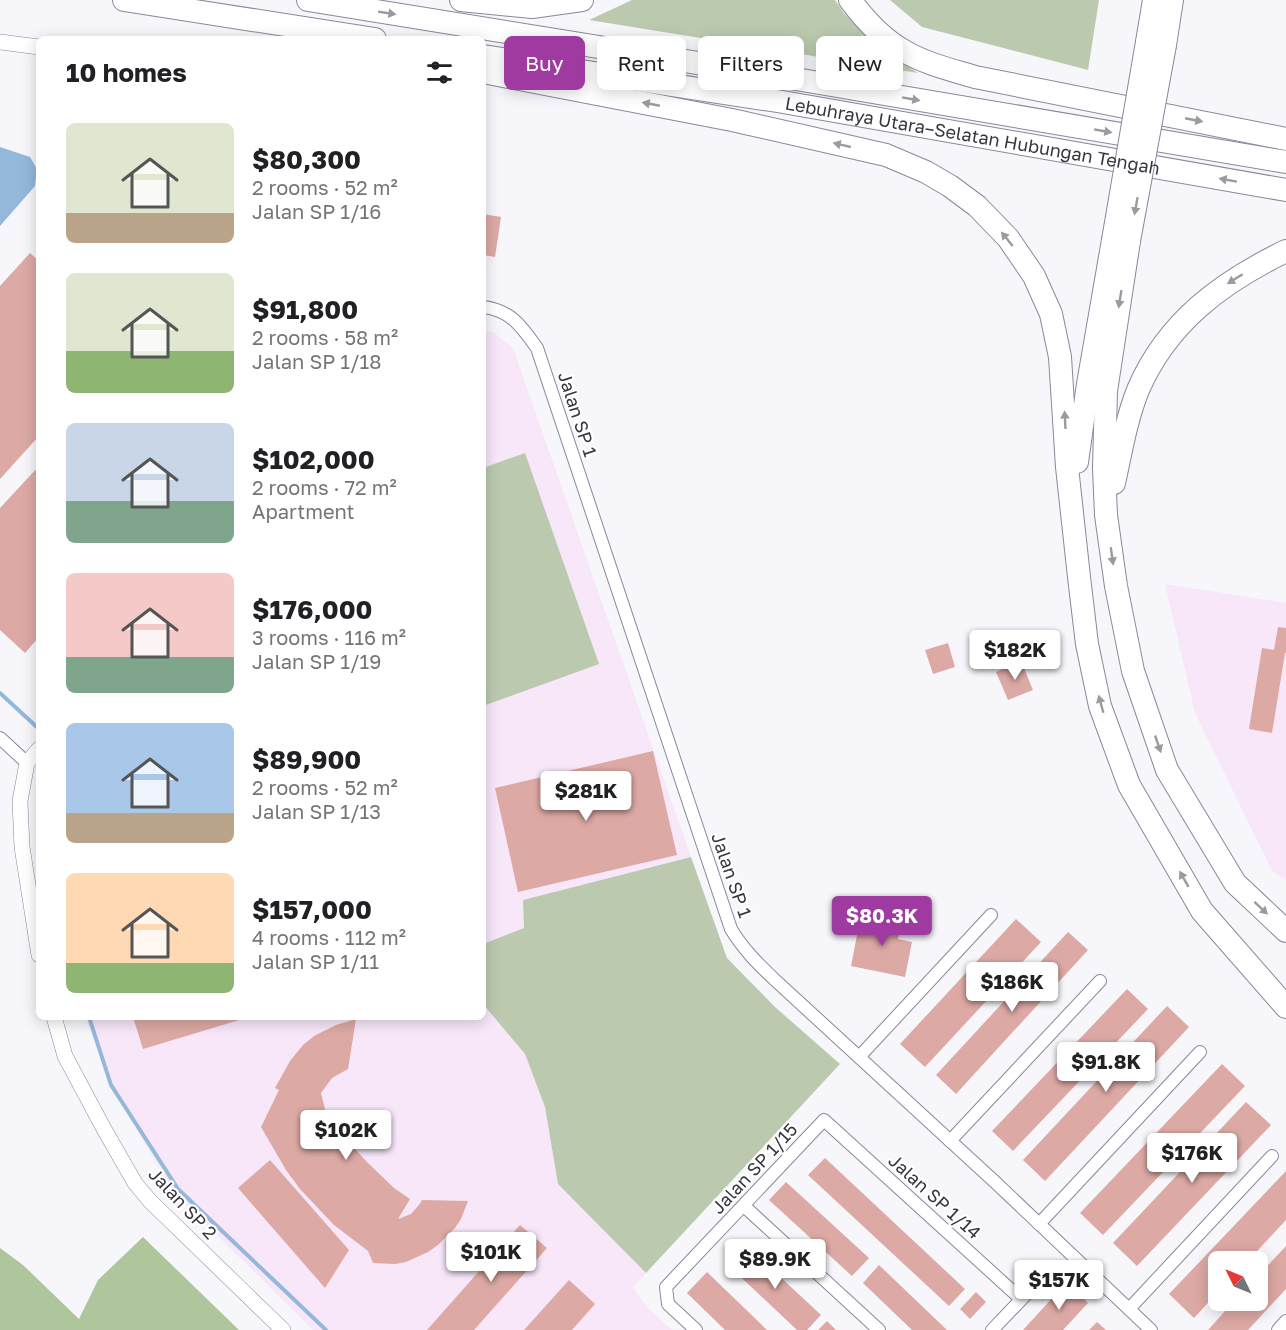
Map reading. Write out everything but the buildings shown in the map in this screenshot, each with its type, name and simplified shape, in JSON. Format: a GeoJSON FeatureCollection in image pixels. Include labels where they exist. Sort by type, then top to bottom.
{"type":"FeatureCollection","features":[{"type":"Feature","properties":{"kind":"highway"},"geometry":{"type":"LineString","coordinates":[[106,0],[293,36]]}},
{"type":"Feature","properties":{"kind":"highway"},"geometry":{"type":"LineString","coordinates":[[124,0],[356,36]]}},
{"type":"Feature","properties":{"kind":"highway","name":"Lebuhraya Utara–Selatan Hubungan Tengah"},"geometry":{"type":"LineString","coordinates":[[308,0],[784,77],[1286,162]]}},
{"type":"Feature","properties":{"kind":"highway"},"geometry":{"type":"LineString","coordinates":[[461,0],[532,7],[582,0]]}},
{"type":"Feature","properties":{"kind":"highway"},"geometry":{"type":"LineString","coordinates":[[850,0],[866,20],[887,39],[905,52],[937,65],[975,77],[1286,139]]}},
{"type":"Feature","properties":{"kind":"highway"},"geometry":{"type":"LineString","coordinates":[[1154,0],[1156,44]]}},
{"type":"Feature","properties":{"kind":"highway"},"geometry":{"type":"LineString","coordinates":[[1072,500],[1088,384],[1121,241],[1156,44],[1172,0]]}},
{"type":"Feature","properties":{"kind":"highway","name":"Lebuhraya Utara–Selatan Hubungan Tengah"},"geometry":{"type":"LineString","coordinates":[[486,56],[777,102],[1286,190]]}},
{"type":"Feature","properties":{"kind":"highway"},"geometry":{"type":"LineString","coordinates":[[486,73],[732,120],[886,155],[926,172],[950,186],[977,206],[1008,238],[1034,276],[1051,314],[1060,357],[1079,577],[1088,644],[1100,706],[1129,786],[1202,910],[1286,1007]]}},
{"type":"Feature","properties":{"kind":"highway"},"geometry":{"type":"LineString","coordinates":[[1121,241],[1106,391],[1104,468],[1106,515],[1116,586],[1133,671],[1167,770],[1235,883],[1286,931]]}},
{"type":"Feature","properties":{"kind":"highway"},"geometry":{"type":"LineString","coordinates":[[1106,515],[1124,435],[1138,390],[1154,359],[1176,329],[1198,306],[1258,264],[1286,251]]}},
{"type":"Feature","properties":{"kind":"street"},"geometry":{"type":"LineString","coordinates":[[0,42],[36,47]]}},
{"type":"Feature","properties":{"kind":"street","name":"Jalan SP 1"},"geometry":{"type":"LineString","coordinates":[[486,307],[507,314],[520,325],[537,348],[731,929],[739,942],[753,959],[1150,1330]]}},
{"type":"Feature","properties":{"kind":"street"},"geometry":{"type":"LineString","coordinates":[[0,738],[27,763]]}},
{"type":"Feature","properties":{"kind":"street"},"geometry":{"type":"LineString","coordinates":[[36,752],[27,763],[20,801],[22,847],[36,936]]}},
{"type":"Feature","properties":{"kind":"street"},"geometry":{"type":"LineString","coordinates":[[858,1057],[991,915]]}},
{"type":"Feature","properties":{"kind":"street"},"geometry":{"type":"LineString","coordinates":[[950,1141],[1100,981]]}},
{"type":"Feature","properties":{"kind":"street","name":"Jalan SP 2"},"geometry":{"type":"LineString","coordinates":[[55,1020],[65,1056],[135,1183],[150,1201],[283,1330]]}},
{"type":"Feature","properties":{"kind":"street"},"geometry":{"type":"LineString","coordinates":[[1039,1224],[1200,1052]]}},
{"type":"Feature","properties":{"kind":"street","name":"Jalan SP 1/15"},"geometry":{"type":"LineString","coordinates":[[696,1330],[668,1304],[666,1287],[824,1120]]}},
{"type":"Feature","properties":{"kind":"street","name":"Jalan SP 1/14"},"geometry":{"type":"LineString","coordinates":[[824,1120],[1021,1299]]}},
{"type":"Feature","properties":{"kind":"street"},"geometry":{"type":"LineString","coordinates":[[1129,1309],[1272,1156]]}},
{"type":"Feature","properties":{"kind":"street"},"geometry":{"type":"LineString","coordinates":[[744,1206],[879,1330]]}},
{"type":"Feature","properties":{"kind":"street"},"geometry":{"type":"LineString","coordinates":[[992,1330],[1042,1278]]}},
{"type":"Feature","properties":{"kind":"street"},"geometry":{"type":"LineString","coordinates":[[1278,1330],[1286,1321]]}},
{"type":"Feature","properties":{"kind":"shaded area"},"geometry":{"type":"Polygon","coordinates":[[[486,332],[493,332],[513,348],[691,857],[523,900],[525,928],[486,943],[486,332]]]}},
{"type":"Feature","properties":{"kind":"shaded area"},"geometry":{"type":"Polygon","coordinates":[[[1165,584],[1286,603],[1286,880],[1272,871],[1195,713],[1165,584]]]}},
{"type":"Feature","properties":{"kind":"shaded area"},"geometry":{"type":"Polygon","coordinates":[[[486,1008],[525,1054],[545,1107],[558,1184],[646,1273],[633,1288],[649,1309],[672,1330],[313,1330],[174,1193],[110,1084],[86,1020],[486,1020],[486,1008]]]}},
{"type":"Feature","properties":{"kind":"green space"},"geometry":{"type":"Polygon","coordinates":[[[632,0],[835,0],[865,36],[816,36],[816,57],[804,55],[804,36],[698,38],[589,20],[632,0]]]}},
{"type":"Feature","properties":{"kind":"green space"},"geometry":{"type":"Polygon","coordinates":[[[890,0],[1099,0],[1088,70],[922,27],[890,0]]]}},
{"type":"Feature","properties":{"kind":"green space"},"geometry":{"type":"Polygon","coordinates":[[[903,63],[918,73],[903,71],[903,63]]]}},
{"type":"Feature","properties":{"kind":"green space"},"geometry":{"type":"Polygon","coordinates":[[[525,453],[599,664],[486,705],[486,467],[525,453]]]}},
{"type":"Feature","properties":{"kind":"green space"},"geometry":{"type":"Polygon","coordinates":[[[691,857],[727,958],[775,1007],[840,1064],[646,1273],[558,1184],[545,1107],[525,1054],[486,1008],[486,943],[524,928],[523,900],[691,857]]]}},
{"type":"Feature","properties":{"kind":"green space"},"geometry":{"type":"Polygon","coordinates":[[[143,1237],[239,1330],[0,1330],[0,1248],[23,1265],[79,1319],[98,1280],[143,1237]]]}},
{"type":"Feature","properties":{"kind":"water"},"geometry":{"type":"Polygon","coordinates":[[[0,147],[30,157],[36,167],[36,178],[35,186],[0,226],[0,147]]]}},
{"type":"Feature","properties":{"kind":"waterway"},"geometry":{"type":"LineString","coordinates":[[0,693],[36,726]]}},
{"type":"Feature","properties":{"kind":"waterway"},"geometry":{"type":"LineString","coordinates":[[90,1020],[111,1085],[178,1189],[326,1330]]}}]}
